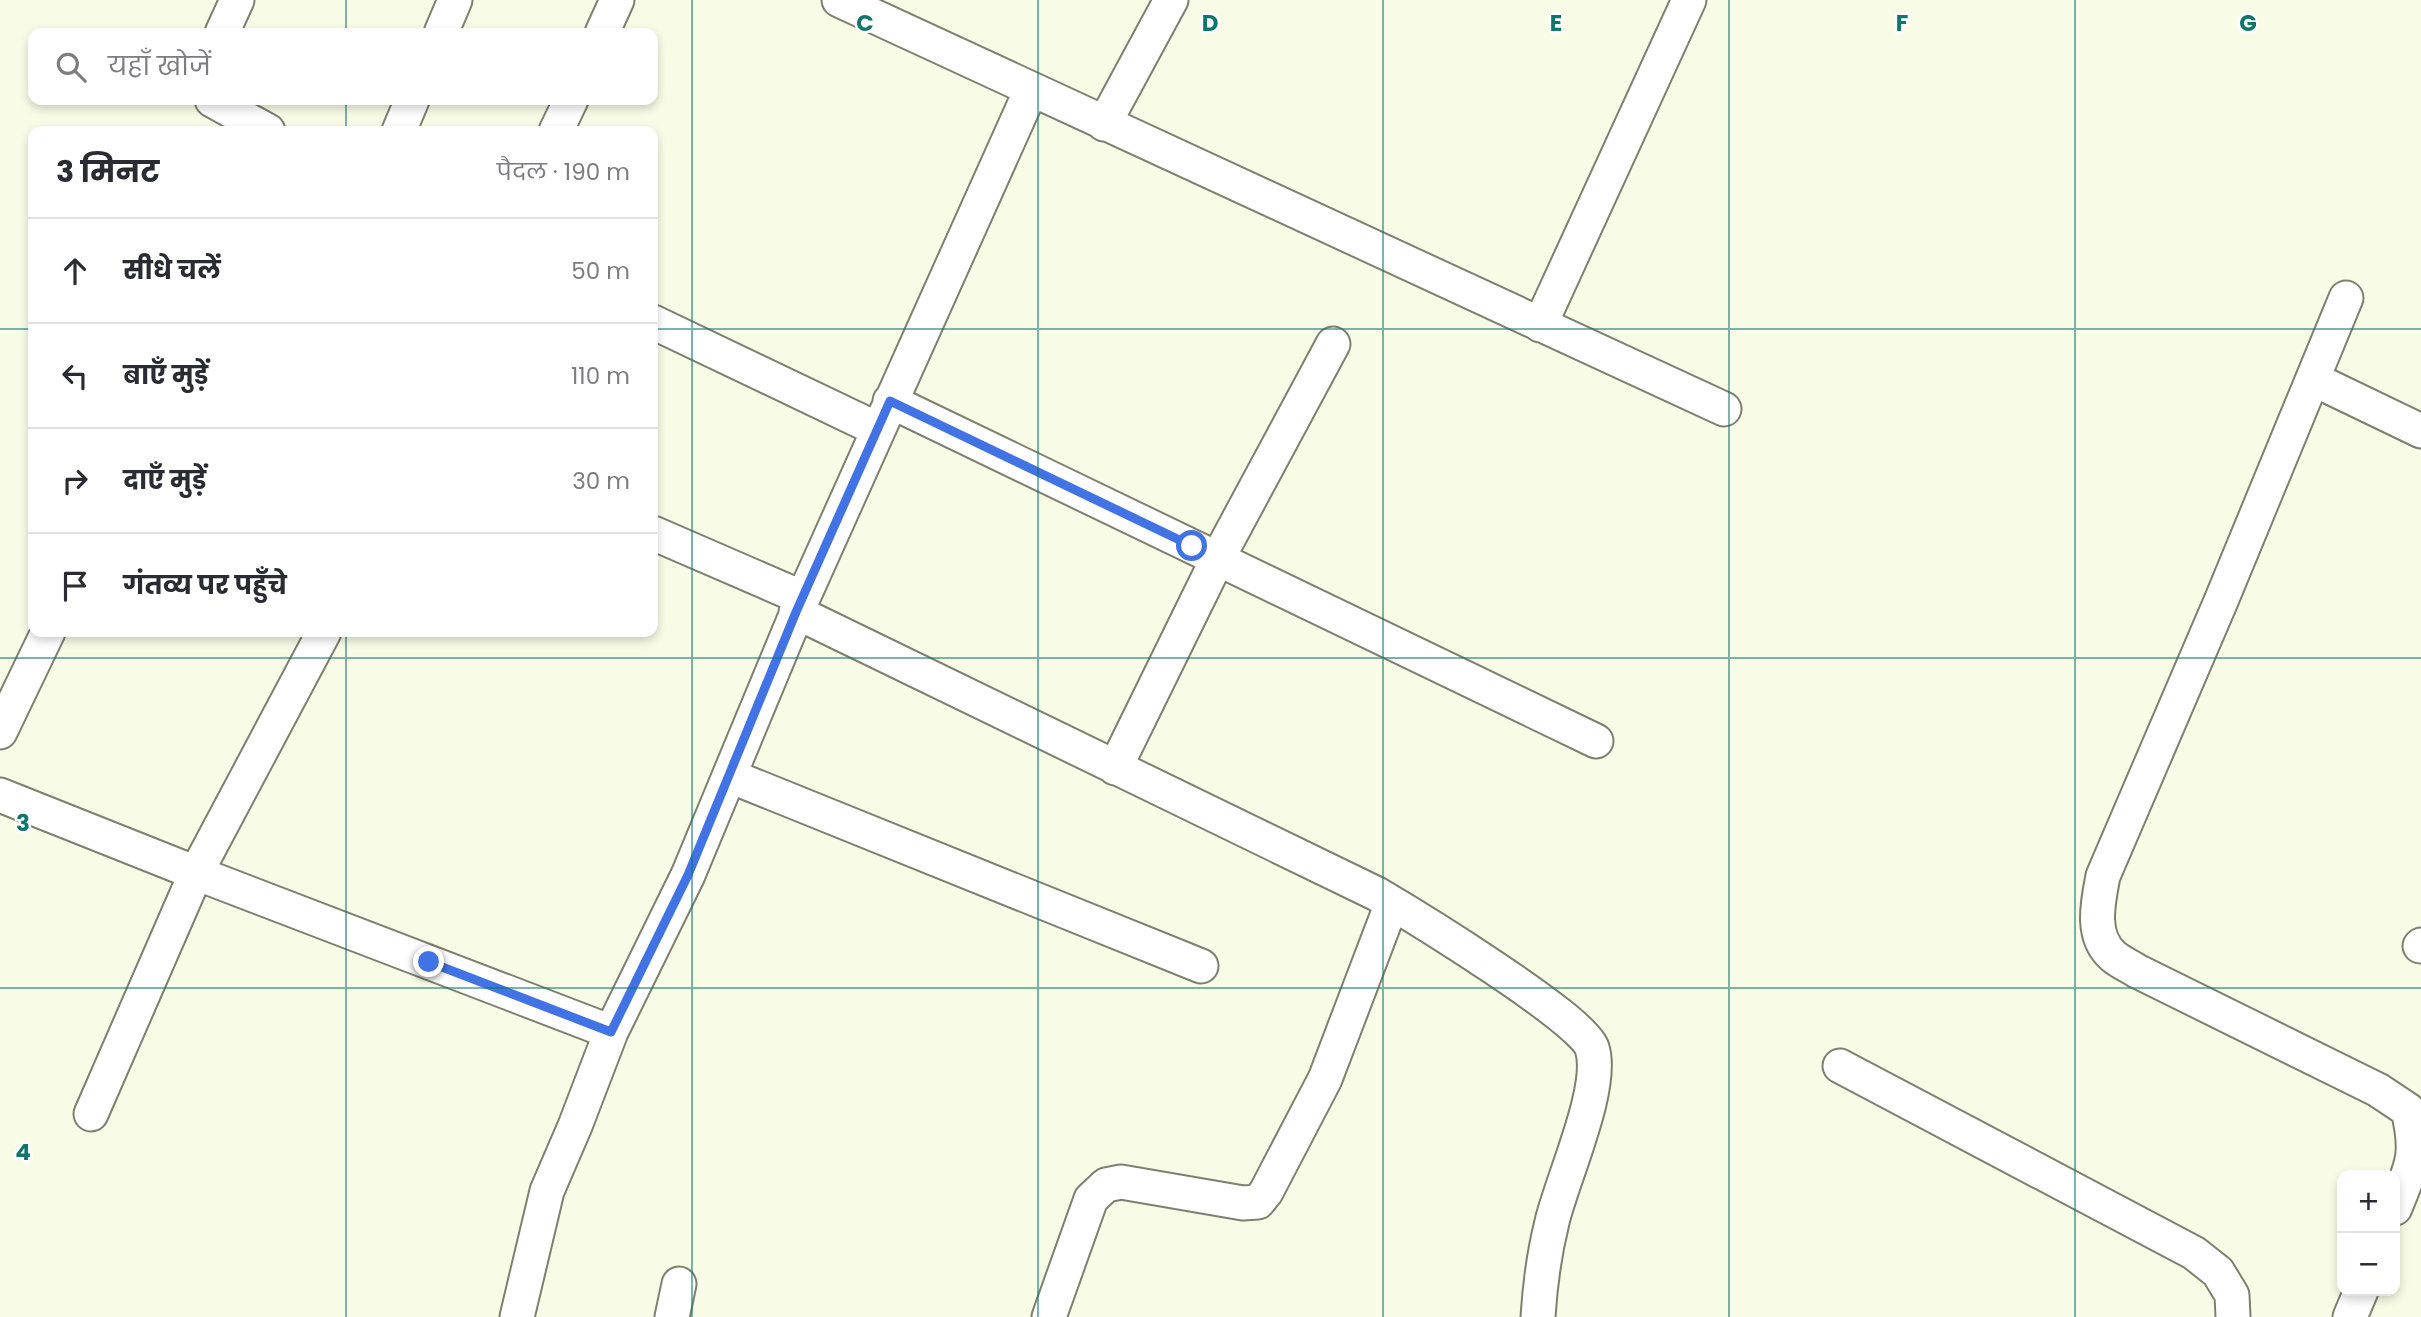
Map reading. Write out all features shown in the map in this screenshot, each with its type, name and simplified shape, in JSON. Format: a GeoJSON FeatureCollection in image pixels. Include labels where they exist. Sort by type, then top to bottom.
{"type":"FeatureCollection","features":[{"type":"Feature","properties":{"kind":"street"},"geometry":{"type":"LineString","coordinates":[[224,28],[237,0]]}},
{"type":"Feature","properties":{"kind":"street"},"geometry":{"type":"LineString","coordinates":[[443,28],[455,0]]}},
{"type":"Feature","properties":{"kind":"street"},"geometry":{"type":"LineString","coordinates":[[603,28],[617,0]]}},
{"type":"Feature","properties":{"kind":"street"},"geometry":{"type":"LineString","coordinates":[[839,0],[1724,409]]}},
{"type":"Feature","properties":{"kind":"street"},"geometry":{"type":"LineString","coordinates":[[1104,124],[1171,0]]}},
{"type":"Feature","properties":{"kind":"street"},"geometry":{"type":"LineString","coordinates":[[1540,325],[1689,0]]}},
{"type":"Feature","properties":{"kind":"street"},"geometry":{"type":"LineString","coordinates":[[517,1317],[547,1191],[611,1032],[688,875],[800,605],[883,415],[1031,90]]}},
{"type":"Feature","properties":{"kind":"street"},"geometry":{"type":"LineString","coordinates":[[221,105],[259,126]]}},
{"type":"Feature","properties":{"kind":"street"},"geometry":{"type":"LineString","coordinates":[[401,126],[410,105]]}},
{"type":"Feature","properties":{"kind":"street"},"geometry":{"type":"LineString","coordinates":[[558,126],[569,105]]}},
{"type":"Feature","properties":{"kind":"street"},"geometry":{"type":"LineString","coordinates":[[2346,298],[2221,601],[2103,876],[2096,910],[2099,934],[2111,955],[2137,971],[2378,1090],[2408,1110],[2415,1138],[2413,1163],[2400,1196]]}},
{"type":"Feature","properties":{"kind":"street"},"geometry":{"type":"LineString","coordinates":[[658,324],[883,415],[1218,558],[1596,741]]}},
{"type":"Feature","properties":{"kind":"street"},"geometry":{"type":"LineString","coordinates":[[1115,768],[1218,558],[1333,344]]}},
{"type":"Feature","properties":{"kind":"street"},"geometry":{"type":"LineString","coordinates":[[2312,379],[2421,431]]}},
{"type":"Feature","properties":{"kind":"street"},"geometry":{"type":"LineString","coordinates":[[658,535],[800,605],[1115,768],[1318,864],[1392,903],[1435,929],[1572,1023],[1592,1045],[1595,1067],[1592,1091],[1552,1219],[1543,1259],[1539,1306]]}},
{"type":"Feature","properties":{"kind":"street"},"geometry":{"type":"LineString","coordinates":[[0,732],[46,637]]}},
{"type":"Feature","properties":{"kind":"street"},"geometry":{"type":"LineString","coordinates":[[91,1114],[197,873],[321,637]]}},
{"type":"Feature","properties":{"kind":"street"},"geometry":{"type":"LineString","coordinates":[[730,776],[1201,967]]}},
{"type":"Feature","properties":{"kind":"street"},"geometry":{"type":"LineString","coordinates":[[0,795],[611,1032]]}},
{"type":"Feature","properties":{"kind":"street"},"geometry":{"type":"LineString","coordinates":[[1049,1317],[1091,1199],[1106,1185],[1121,1182],[1243,1203],[1258,1202],[1266,1192],[1325,1079],[1392,903]]}},
{"type":"Feature","properties":{"kind":"street"},"geometry":{"type":"LineString","coordinates":[[1839,1066],[2194,1252],[2218,1272],[2232,1295],[2233,1317]]}},
{"type":"Feature","properties":{"kind":"street"},"geometry":{"type":"LineString","coordinates":[[672,1317],[680,1284]]}},
{"type":"Feature","properties":{"kind":"street"},"geometry":{"type":"LineString","coordinates":[[2350,1317],[2359,1296]]}},
{"type":"Feature","properties":{"kind":"route"},"geometry":{"type":"LineString","coordinates":[[429,962],[611,1032],[688,875],[796,612],[890,401],[1192,546]]}}]}
